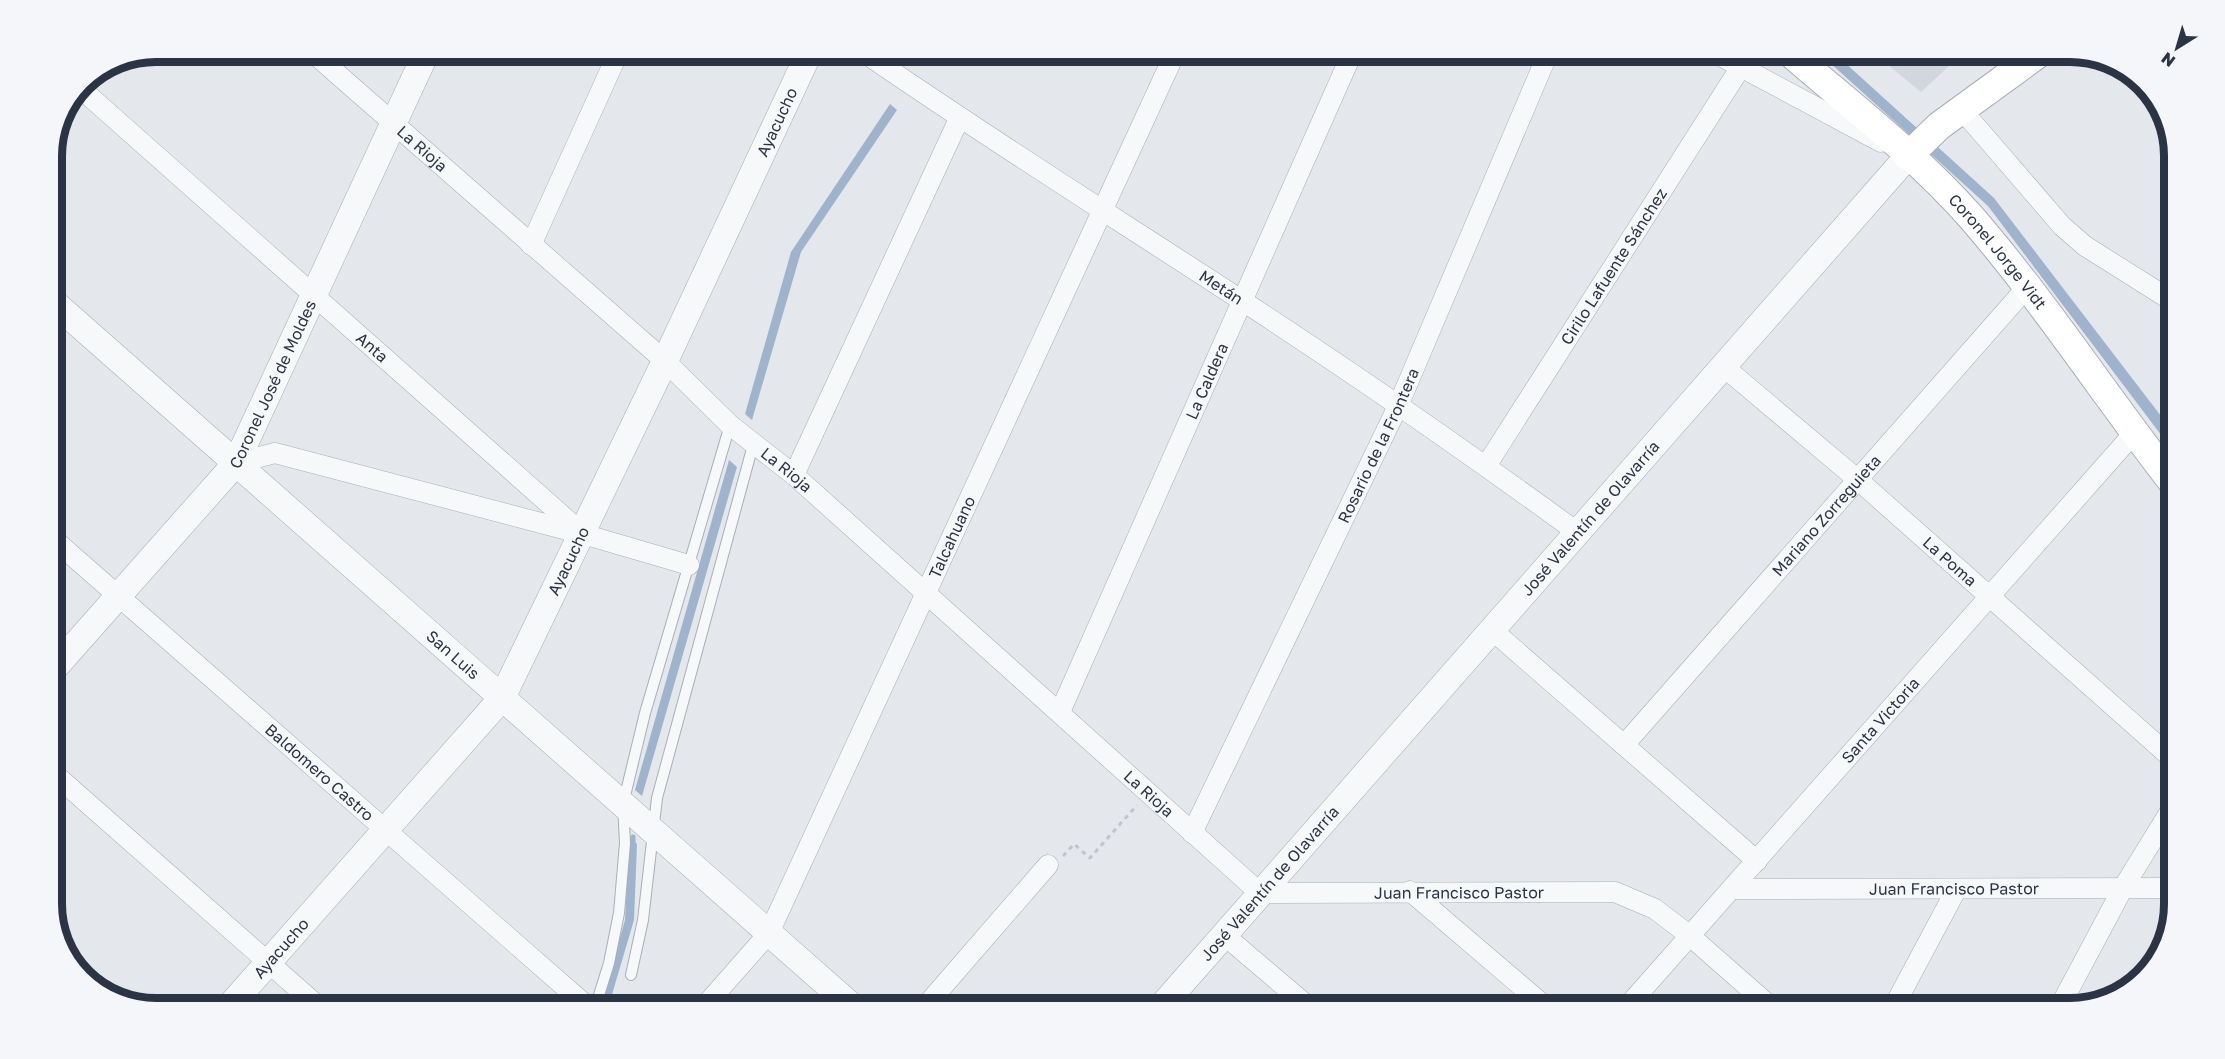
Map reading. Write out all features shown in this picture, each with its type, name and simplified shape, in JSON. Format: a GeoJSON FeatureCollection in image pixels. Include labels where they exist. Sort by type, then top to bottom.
{"type":"FeatureCollection","features":[{"type":"Feature","properties":{"kind":"main road","name":"Coronel Jorge Vidt"},"geometry":{"type":"LineString","coordinates":[[1802,62],[1912,152],[1968,215],[2028,286],[2163,470]]}},
{"type":"Feature","properties":{"kind":"main road","name":"José Valentín de Olavarría"},"geometry":{"type":"LineString","coordinates":[[1912,152],[1939,126],[2026,62]]}},
{"type":"Feature","properties":{"kind":"street","name":"La Rioja"},"geometry":{"type":"LineString","coordinates":[[323,62],[666,361],[730,425],[794,475],[1260,893]]}},
{"type":"Feature","properties":{"kind":"street","name":"Coronel José de Moldes"},"geometry":{"type":"LineString","coordinates":[[62,659],[236,463],[422,62]]}},
{"type":"Feature","properties":{"kind":"street"},"geometry":{"type":"LineString","coordinates":[[531,245],[614,62]]}},
{"type":"Feature","properties":{"kind":"street","name":"Ayacucho"},"geometry":{"type":"LineString","coordinates":[[237,998],[502,698],[666,361],[805,62]]}},
{"type":"Feature","properties":{"kind":"street","name":"Metán"},"geometry":{"type":"LineString","coordinates":[[878,62],[959,119],[1242,301],[1486,466],[1577,532]]}},
{"type":"Feature","properties":{"kind":"street","name":"Talcahuano"},"geometry":{"type":"LineString","coordinates":[[712,998],[769,933],[1171,62]]}},
{"type":"Feature","properties":{"kind":"street","name":"La Caldera"},"geometry":{"type":"LineString","coordinates":[[1060,712],[1348,62]]}},
{"type":"Feature","properties":{"kind":"street","name":"Rosario de la Frontera"},"geometry":{"type":"LineString","coordinates":[[1192,833],[1398,406],[1544,62]]}},
{"type":"Feature","properties":{"kind":"street","name":"Cirilo Lafuente Sánchez"},"geometry":{"type":"LineString","coordinates":[[1486,466],[1745,62]]}},
{"type":"Feature","properties":{"kind":"street"},"geometry":{"type":"LineString","coordinates":[[1752,62],[1912,152]]}},
{"type":"Feature","properties":{"kind":"street","name":"Anta"},"geometry":{"type":"LineString","coordinates":[[86,93],[583,534],[689,565]]}},
{"type":"Feature","properties":{"kind":"street"},"geometry":{"type":"LineString","coordinates":[[1962,110],[2062,226],[2085,246],[2163,295]]}},
{"type":"Feature","properties":{"kind":"street"},"geometry":{"type":"LineString","coordinates":[[794,475],[959,119]]}},
{"type":"Feature","properties":{"kind":"street","name":"José Valentín de Olavarría"},"geometry":{"type":"LineString","coordinates":[[1169,998],[1912,152]]}},
{"type":"Feature","properties":{"kind":"street","name":"Mariano Zorreguieta"},"geometry":{"type":"LineString","coordinates":[[1624,746],[2028,286]]}},
{"type":"Feature","properties":{"kind":"street","name":"San Luis"},"geometry":{"type":"LineString","coordinates":[[62,310],[843,998]]}},
{"type":"Feature","properties":{"kind":"street","name":"La Poma"},"geometry":{"type":"LineString","coordinates":[[1724,367],[1857,479],[1988,598],[2164,751]]}},
{"type":"Feature","properties":{"kind":"street","name":"Santa Victoria"},"geometry":{"type":"LineString","coordinates":[[1635,998],[1689,935],[1734,889],[2134,432]]}},
{"type":"Feature","properties":{"kind":"street"},"geometry":{"type":"LineString","coordinates":[[236,463],[275,453],[583,534]]}},
{"type":"Feature","properties":{"kind":"street","name":"Baldomero Castro"},"geometry":{"type":"LineString","coordinates":[[62,547],[578,998]]}},
{"type":"Feature","properties":{"kind":"street"},"geometry":{"type":"LineString","coordinates":[[1492,630],[1757,861]]}},
{"type":"Feature","properties":{"kind":"street"},"geometry":{"type":"LineString","coordinates":[[62,781],[308,998]]}},
{"type":"Feature","properties":{"kind":"street"},"geometry":{"type":"LineString","coordinates":[[2064,998],[2123,888],[2164,821]]}},
{"type":"Feature","properties":{"kind":"street"},"geometry":{"type":"LineString","coordinates":[[933,998],[1048,866]]}},
{"type":"Feature","properties":{"kind":"street","name":"Juan Francisco Pastor"},"geometry":{"type":"LineString","coordinates":[[1734,889],[2164,888]]}},
{"type":"Feature","properties":{"kind":"street"},"geometry":{"type":"LineString","coordinates":[[1898,998],[1956,890]]}},
{"type":"Feature","properties":{"kind":"street"},"geometry":{"type":"LineString","coordinates":[[1410,891],[1535,998]]}},
{"type":"Feature","properties":{"kind":"street","name":"Juan Francisco Pastor"},"geometry":{"type":"LineString","coordinates":[[1260,893],[1616,892],[1655,909],[1689,935],[1761,998]]}},
{"type":"Feature","properties":{"kind":"street"},"geometry":{"type":"LineString","coordinates":[[1224,935],[1298,998]]}},
{"type":"Feature","properties":{"kind":"lane"},"geometry":{"type":"LineString","coordinates":[[1999,62],[2012,73]]}},
{"type":"Feature","properties":{"kind":"lane"},"geometry":{"type":"LineString","coordinates":[[598,998],[609,963],[620,913],[625,843],[623,804],[645,713],[730,425]]}},
{"type":"Feature","properties":{"kind":"lane"},"geometry":{"type":"LineString","coordinates":[[631,975],[643,920],[657,798],[753,445]]}},
{"type":"Feature","properties":{"kind":"path"},"geometry":{"type":"LineString","coordinates":[[1048,866],[1052,860],[1057,864],[1074,844],[1090,858],[1148,792]]}},
{"type":"Feature","properties":{"kind":"shaded area"},"geometry":{"type":"Polygon","coordinates":[[[1884,62],[1953,62],[1921,92],[1884,62]]]}},
{"type":"Feature","properties":{"kind":"water"},"geometry":{"type":"Polygon","coordinates":[[[1829,62],[1844,62],[1994,198],[2163,419],[2163,438],[1988,206],[1829,62]]]}},
{"type":"Feature","properties":{"kind":"water"},"geometry":{"type":"Polygon","coordinates":[[[890,104],[897,110],[801,252],[752,420],[745,414],[791,252],[890,104]]]}},
{"type":"Feature","properties":{"kind":"water"},"geometry":{"type":"Polygon","coordinates":[[[729,460],[737,467],[642,796],[635,790],[729,460]]]}},
{"type":"Feature","properties":{"kind":"water"},"geometry":{"type":"Polygon","coordinates":[[[629,837],[637,844],[634,920],[611,998],[603,998],[625,920],[629,837]]]}},
{"type":"Feature","properties":{"kind":"waterway"},"geometry":{"type":"LineString","coordinates":[[633,837],[633,848]]}}]}
